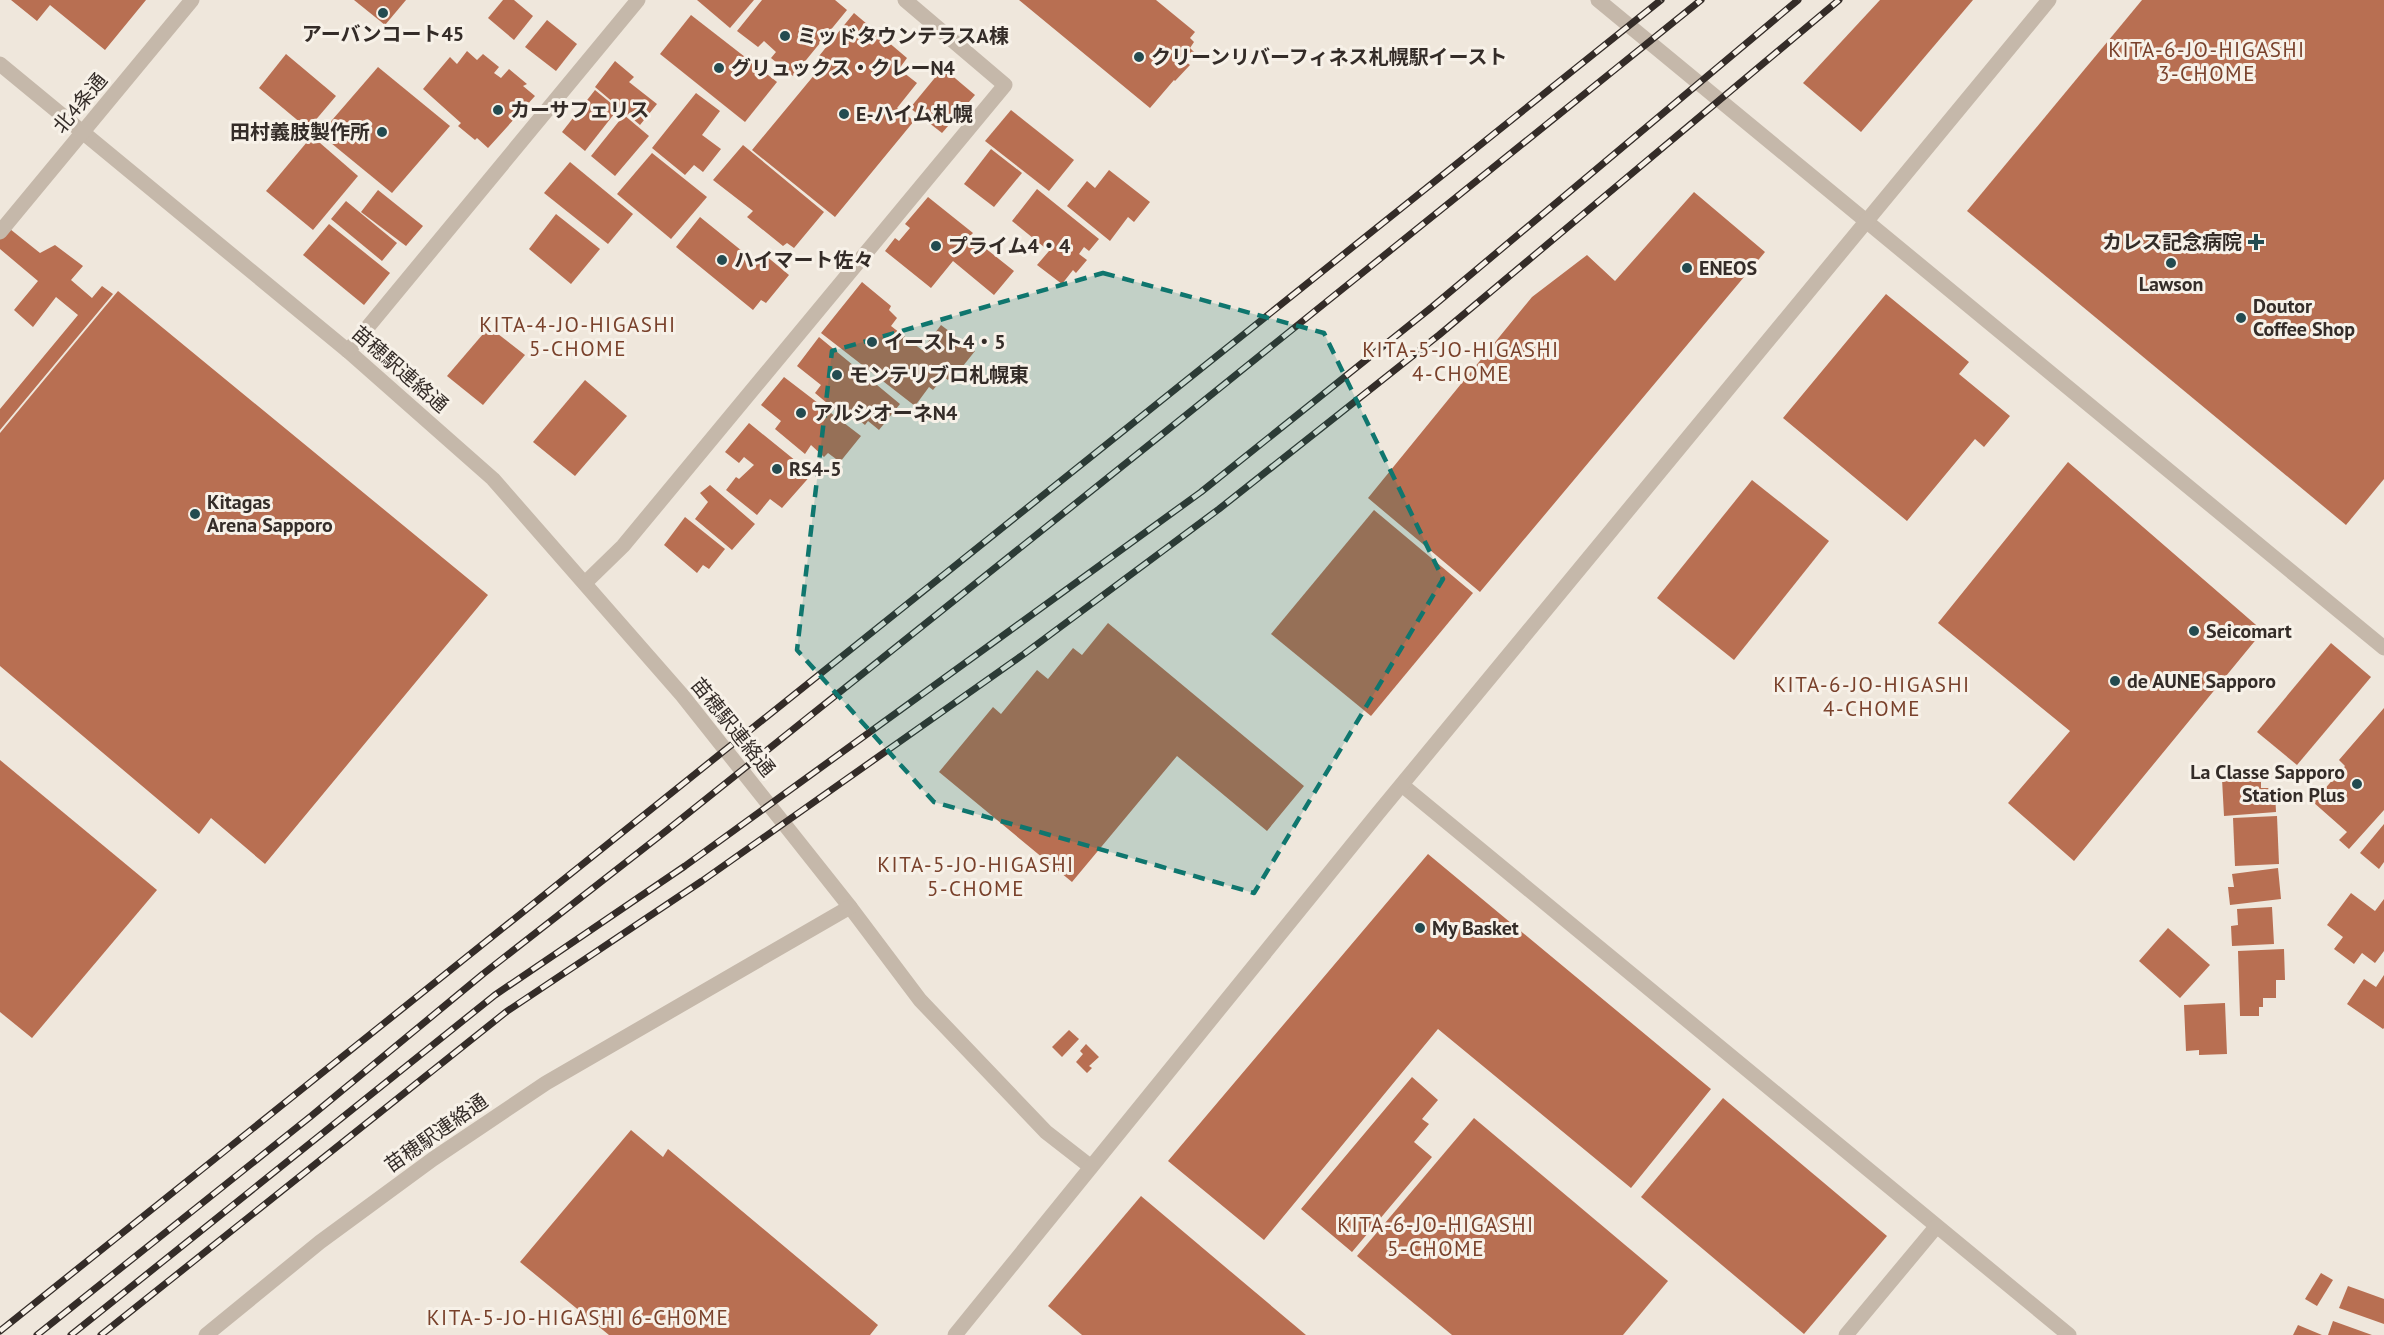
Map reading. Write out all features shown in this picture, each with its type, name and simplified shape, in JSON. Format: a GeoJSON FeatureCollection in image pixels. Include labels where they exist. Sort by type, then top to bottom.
{"type":"FeatureCollection","features":[{"type":"Feature","properties":{"kind":"street","name":"北4条通"},"geometry":{"type":"LineString","coordinates":[[0,232],[192,0]]}},
{"type":"Feature","properties":{"kind":"street"},"geometry":{"type":"LineString","coordinates":[[348,351],[638,0]]}},
{"type":"Feature","properties":{"kind":"street"},"geometry":{"type":"LineString","coordinates":[[585,583],[623,546],[1005,85],[905,0]]}},
{"type":"Feature","properties":{"kind":"street"},"geometry":{"type":"LineString","coordinates":[[1598,0],[2384,648]]}},
{"type":"Feature","properties":{"kind":"street"},"geometry":{"type":"LineString","coordinates":[[955,1335],[1402,785],[2049,0]]}},
{"type":"Feature","properties":{"kind":"street","name":"苗穂駅連絡通"},"geometry":{"type":"LineString","coordinates":[[0,64],[348,351],[493,479],[682,695],[850,907],[546,1083],[433,1159],[320,1242],[206,1335]]}},
{"type":"Feature","properties":{"kind":"street"},"geometry":{"type":"LineString","coordinates":[[1402,785],[2069,1335]]}},
{"type":"Feature","properties":{"kind":"street"},"geometry":{"type":"LineString","coordinates":[[850,907],[920,1000],[1046,1132],[1091,1167]]}},
{"type":"Feature","properties":{"kind":"street"},"geometry":{"type":"LineString","coordinates":[[1846,1335],[1936,1227]]}},
{"type":"Feature","properties":{"kind":"highlighted area"},"geometry":{"type":"Polygon","coordinates":[[[1103,273],[1324,333],[1443,579],[1254,893],[934,802],[797,650],[832,351],[1103,273]]]}},
{"type":"Feature","properties":{"kind":"building"},"geometry":{"type":"Polygon","coordinates":[[[11,0],[146,0],[105,50],[50,5],[37,21],[11,0]]]}},
{"type":"Feature","properties":{"kind":"building","name":"アーバンコート45"},"geometry":{"type":"Polygon","coordinates":[[[354,0],[406,0],[385,25],[354,0]]]}},
{"type":"Feature","properties":{"kind":"building"},"geometry":{"type":"Polygon","coordinates":[[[503,0],[514,0],[533,16],[514,40],[488,18],[503,0]]]}},
{"type":"Feature","properties":{"kind":"building"},"geometry":{"type":"Polygon","coordinates":[[[697,0],[754,0],[730,28],[697,0]]]}},
{"type":"Feature","properties":{"kind":"building","name":"ミッドタウンテラスA棟"},"geometry":{"type":"Polygon","coordinates":[[[762,0],[835,0],[847,10],[793,76],[771,58],[776,52],[764,41],[758,47],[737,31],[762,0]]]}},
{"type":"Feature","properties":{"kind":"building","name":"クリーンリバーフィネス札幌駅イースト"},"geometry":{"type":"Polygon","coordinates":[[[1019,0],[1156,0],[1195,32],[1190,38],[1194,42],[1190,48],[1194,52],[1186,62],[1190,65],[1150,108],[1019,0]]]}},
{"type":"Feature","properties":{"kind":"building"},"geometry":{"type":"Polygon","coordinates":[[[1880,0],[1973,0],[1861,132],[1803,83],[1880,0]]]}},
{"type":"Feature","properties":{"kind":"building"},"geometry":{"type":"Polygon","coordinates":[[[2142,0],[2384,0],[2384,479],[2346,525],[1967,211],[2142,0]]]}},
{"type":"Feature","properties":{"kind":"building","name":"E-ハイム札幌"},"geometry":{"type":"Polygon","coordinates":[[[854,13],[907,58],[899,69],[917,83],[897,108],[914,121],[835,217],[752,150],[825,62],[819,56],[854,13]]]}},
{"type":"Feature","properties":{"kind":"building","name":"グリュックス・クレーN4"},"geometry":{"type":"Polygon","coordinates":[[[691,15],[777,82],[745,122],[660,54],[691,15]]]}},
{"type":"Feature","properties":{"kind":"building"},"geometry":{"type":"Polygon","coordinates":[[[547,20],[577,44],[556,71],[525,47],[547,20]]]}},
{"type":"Feature","properties":{"kind":"building"},"geometry":{"type":"Polygon","coordinates":[[[467,51],[477,60],[483,54],[499,67],[494,73],[501,78],[509,69],[527,84],[523,86],[535,96],[488,148],[458,126],[461,123],[423,89],[450,57],[457,64],[467,51]]]}},
{"type":"Feature","properties":{"kind":"building"},"geometry":{"type":"Polygon","coordinates":[[[286,54],[336,96],[308,129],[259,88],[286,54]]]}},
{"type":"Feature","properties":{"kind":"building"},"geometry":{"type":"Polygon","coordinates":[[[615,61],[634,77],[629,82],[657,104],[640,125],[595,87],[615,61]]]}},
{"type":"Feature","properties":{"kind":"building"},"geometry":{"type":"Polygon","coordinates":[[[378,67],[450,126],[392,193],[320,134],[378,67]]]}},
{"type":"Feature","properties":{"kind":"building"},"geometry":{"type":"Polygon","coordinates":[[[943,68],[975,95],[942,133],[910,108],[943,68]]]}},
{"type":"Feature","properties":{"kind":"building"},"geometry":{"type":"Polygon","coordinates":[[[595,90],[618,109],[585,151],[562,132],[595,90]]]}},
{"type":"Feature","properties":{"kind":"building"},"geometry":{"type":"Polygon","coordinates":[[[696,93],[720,111],[702,135],[721,149],[703,172],[694,165],[685,175],[652,148],[696,93]]]}},
{"type":"Feature","properties":{"kind":"building"},"geometry":{"type":"Polygon","coordinates":[[[1011,110],[1074,160],[1049,191],[985,141],[1011,110]]]}},
{"type":"Feature","properties":{"kind":"building"},"geometry":{"type":"Polygon","coordinates":[[[624,115],[649,136],[615,176],[591,156],[624,115]]]}},
{"type":"Feature","properties":{"kind":"building"},"geometry":{"type":"Polygon","coordinates":[[[312,136],[358,176],[313,230],[266,191],[312,136]]]}},
{"type":"Feature","properties":{"kind":"building"},"geometry":{"type":"Polygon","coordinates":[[[743,145],[824,212],[794,248],[787,243],[783,246],[747,217],[753,211],[713,180],[743,145]]]}},
{"type":"Feature","properties":{"kind":"building"},"geometry":{"type":"Polygon","coordinates":[[[991,149],[1022,173],[994,207],[964,184],[991,149]]]}},
{"type":"Feature","properties":{"kind":"building"},"geometry":{"type":"Polygon","coordinates":[[[652,153],[707,197],[671,239],[617,194],[652,153]]]}},
{"type":"Feature","properties":{"kind":"building"},"geometry":{"type":"Polygon","coordinates":[[[570,162],[633,214],[608,244],[544,193],[570,162]]]}},
{"type":"Feature","properties":{"kind":"building"},"geometry":{"type":"Polygon","coordinates":[[[1109,170],[1150,202],[1134,222],[1128,217],[1110,241],[1067,206],[1087,181],[1095,188],[1109,170]]]}},
{"type":"Feature","properties":{"kind":"building"},"geometry":{"type":"Polygon","coordinates":[[[1037,189],[1099,239],[1089,251],[1084,247],[1079,254],[1087,260],[1076,273],[1073,270],[1062,284],[1037,265],[1049,251],[1012,221],[1037,189]]]}},
{"type":"Feature","properties":{"kind":"building"},"geometry":{"type":"Polygon","coordinates":[[[378,190],[423,226],[406,246],[361,212],[378,190]]]}},
{"type":"Feature","properties":{"kind":"building"},"geometry":{"type":"Polygon","coordinates":[[[1694,192],[1765,252],[1480,592],[1368,498],[1532,297],[1587,255],[1615,281],[1694,192]]]}},
{"type":"Feature","properties":{"kind":"building","name":"プライム4・4"},"geometry":{"type":"Polygon","coordinates":[[[928,197],[973,233],[970,236],[1014,271],[994,295],[953,261],[931,288],[885,251],[895,238],[899,241],[910,228],[905,224],[928,197]]]}},
{"type":"Feature","properties":{"kind":"building"},"geometry":{"type":"Polygon","coordinates":[[[346,201],[397,243],[382,261],[331,219],[346,201]]]}},
{"type":"Feature","properties":{"kind":"building"},"geometry":{"type":"Polygon","coordinates":[[[556,214],[600,249],[571,284],[529,249],[556,214]]]}},
{"type":"Feature","properties":{"kind":"building","name":"ハイマート佐々"},"geometry":{"type":"Polygon","coordinates":[[[700,217],[758,264],[765,255],[789,275],[766,303],[761,300],[753,310],[676,247],[700,217]]]}},
{"type":"Feature","properties":{"kind":"building"},"geometry":{"type":"Polygon","coordinates":[[[0,221],[40,253],[55,245],[83,266],[71,280],[92,298],[102,286],[113,294],[0,430],[0,409],[78,315],[56,297],[33,327],[14,310],[38,281],[0,249],[0,221]]]}},
{"type":"Feature","properties":{"kind":"building"},"geometry":{"type":"Polygon","coordinates":[[[329,224],[390,273],[364,305],[303,255],[329,224]]]}},
{"type":"Feature","properties":{"kind":"building","name":"イースト4・5"},"geometry":{"type":"Polygon","coordinates":[[[862,282],[891,306],[889,310],[897,318],[891,326],[922,350],[941,325],[975,351],[959,371],[956,370],[948,380],[944,377],[933,390],[929,387],[915,406],[821,333],[862,282]]]}},
{"type":"Feature","properties":{"kind":"building","name":"Kitagas Arena Sapporo"},"geometry":{"type":"Polygon","coordinates":[[[118,291],[488,595],[265,864],[211,818],[199,834],[0,666],[0,433],[118,291]]]}},
{"type":"Feature","properties":{"kind":"building"},"geometry":{"type":"Polygon","coordinates":[[[1886,294],[1969,362],[1959,374],[2010,416],[1984,447],[1975,439],[1907,521],[1783,418],[1886,294]]]}},
{"type":"Feature","properties":{"kind":"building"},"geometry":{"type":"Polygon","coordinates":[[[489,327],[525,355],[483,405],[447,376],[489,327]]]}},
{"type":"Feature","properties":{"kind":"building","name":"モンテリブロ札幌東"},"geometry":{"type":"Polygon","coordinates":[[[819,337],[900,404],[879,430],[868,421],[865,425],[850,413],[846,419],[815,393],[821,385],[797,366],[819,337]]]}},
{"type":"Feature","properties":{"kind":"building","name":"アルシオーネN4"},"geometry":{"type":"Polygon","coordinates":[[[784,377],[861,436],[840,462],[828,453],[824,457],[811,445],[805,454],[775,429],[781,421],[761,405],[784,377]]]}},
{"type":"Feature","properties":{"kind":"building"},"geometry":{"type":"Polygon","coordinates":[[[585,380],[627,416],[575,476],[533,442],[585,380]]]}},
{"type":"Feature","properties":{"kind":"building","name":"RS4-5"},"geometry":{"type":"Polygon","coordinates":[[[749,423],[812,474],[782,508],[770,499],[757,515],[726,490],[736,477],[739,479],[754,465],[744,457],[739,463],[725,452],[749,423]]]}},
{"type":"Feature","properties":{"kind":"building","name":"de AUNE Sapporo"},"geometry":{"type":"Polygon","coordinates":[[[2068,462],[2263,631],[2074,861],[2008,803],[2070,731],[1938,623],[2068,462]]]}},
{"type":"Feature","properties":{"kind":"building"},"geometry":{"type":"Polygon","coordinates":[[[1752,480],[1829,541],[1734,660],[1657,598],[1752,480]]]}},
{"type":"Feature","properties":{"kind":"building"},"geometry":{"type":"Polygon","coordinates":[[[710,485],[755,524],[732,550],[695,519],[708,502],[700,493],[710,485]]]}},
{"type":"Feature","properties":{"kind":"building"},"geometry":{"type":"Polygon","coordinates":[[[1374,510],[1473,593],[1371,716],[1271,634],[1374,510]]]}},
{"type":"Feature","properties":{"kind":"building"},"geometry":{"type":"Polygon","coordinates":[[[685,517],[725,549],[709,569],[703,565],[697,573],[664,545],[685,517]]]}},
{"type":"Feature","properties":{"kind":"building"},"geometry":{"type":"Polygon","coordinates":[[[1108,623],[1304,786],[1267,831],[1177,756],[1072,882],[939,772],[993,707],[1001,714],[1037,670],[1048,679],[1073,648],[1082,655],[1108,623]]]}},
{"type":"Feature","properties":{"kind":"building"},"geometry":{"type":"Polygon","coordinates":[[[2331,643],[2371,677],[2297,765],[2257,732],[2331,643]]]}},
{"type":"Feature","properties":{"kind":"building","name":"La Classe Sapporo Station Plus"},"geometry":{"type":"Polygon","coordinates":[[[2384,708],[2384,810],[2349,849],[2339,840],[2347,832],[2313,802],[2345,766],[2339,760],[2384,708]]]}},
{"type":"Feature","properties":{"kind":"building"},"geometry":{"type":"Polygon","coordinates":[[[0,760],[157,890],[32,1038],[0,1012],[0,760]]]}},
{"type":"Feature","properties":{"kind":"building"},"geometry":{"type":"Polygon","coordinates":[[[2246,767],[2247,774],[2255,773],[2256,782],[2261,782],[2261,788],[2268,788],[2275,792],[2276,812],[2224,816],[2222,779],[2226,779],[2225,769],[2246,767]]]}},
{"type":"Feature","properties":{"kind":"building"},"geometry":{"type":"Polygon","coordinates":[[[2277,816],[2279,864],[2235,866],[2233,818],[2277,816]]]}},
{"type":"Feature","properties":{"kind":"building"},"geometry":{"type":"Polygon","coordinates":[[[2384,824],[2384,862],[2379,869],[2360,853],[2384,824]]]}},
{"type":"Feature","properties":{"kind":"building"},"geometry":{"type":"Polygon","coordinates":[[[1428,854],[1711,1089],[1631,1188],[1438,1029],[1264,1240],[1168,1161],[1428,854]]]}},
{"type":"Feature","properties":{"kind":"building"},"geometry":{"type":"Polygon","coordinates":[[[2278,868],[2281,899],[2230,905],[2228,887],[2234,887],[2232,874],[2278,868]]]}},
{"type":"Feature","properties":{"kind":"building"},"geometry":{"type":"Polygon","coordinates":[[[2351,893],[2375,911],[2384,899],[2384,951],[2375,963],[2362,953],[2354,964],[2334,949],[2343,937],[2327,925],[2351,893]]]}},
{"type":"Feature","properties":{"kind":"building"},"geometry":{"type":"Polygon","coordinates":[[[2272,907],[2274,944],[2232,946],[2231,926],[2238,925],[2237,909],[2272,907]]]}},
{"type":"Feature","properties":{"kind":"building"},"geometry":{"type":"Polygon","coordinates":[[[2168,928],[2210,965],[2180,998],[2139,961],[2168,928]]]}},
{"type":"Feature","properties":{"kind":"building"},"geometry":{"type":"Polygon","coordinates":[[[2284,949],[2285,980],[2276,980],[2276,998],[2263,998],[2263,1007],[2259,1007],[2259,1016],[2240,1016],[2238,951],[2284,949]]]}},
{"type":"Feature","properties":{"kind":"building"},"geometry":{"type":"Polygon","coordinates":[[[2384,975],[2383,1029],[2347,1004],[2364,979],[2376,987],[2384,975]]]}},
{"type":"Feature","properties":{"kind":"building"},"geometry":{"type":"Polygon","coordinates":[[[2225,1003],[2227,1054],[2199,1055],[2199,1050],[2186,1051],[2184,1005],[2225,1003]]]}},
{"type":"Feature","properties":{"kind":"building"},"geometry":{"type":"Polygon","coordinates":[[[1069,1030],[1079,1039],[1062,1057],[1052,1047],[1069,1030]]]}},
{"type":"Feature","properties":{"kind":"building"},"geometry":{"type":"Polygon","coordinates":[[[1086,1044],[1099,1057],[1089,1066],[1092,1068],[1087,1073],[1076,1062],[1083,1054],[1080,1051],[1086,1044]]]}},
{"type":"Feature","properties":{"kind":"building"},"geometry":{"type":"Polygon","coordinates":[[[1412,1077],[1438,1100],[1422,1119],[1429,1124],[1414,1142],[1432,1157],[1352,1252],[1301,1209],[1412,1077]]]}},
{"type":"Feature","properties":{"kind":"building"},"geometry":{"type":"Polygon","coordinates":[[[1723,1098],[1887,1236],[1804,1334],[1641,1197],[1723,1098]]]}},
{"type":"Feature","properties":{"kind":"building"},"geometry":{"type":"Polygon","coordinates":[[[1474,1118],[1668,1281],[1623,1335],[1452,1335],[1357,1256],[1474,1118]]]}},
{"type":"Feature","properties":{"kind":"building"},"geometry":{"type":"Polygon","coordinates":[[[631,1130],[663,1157],[668,1149],[878,1325],[870,1335],[609,1335],[520,1262],[631,1130]]]}},
{"type":"Feature","properties":{"kind":"building"},"geometry":{"type":"Polygon","coordinates":[[[1141,1196],[1306,1335],[1082,1335],[1048,1306],[1141,1196]]]}},
{"type":"Feature","properties":{"kind":"building"},"geometry":{"type":"Polygon","coordinates":[[[2321,1273],[2333,1280],[2317,1306],[2305,1299],[2321,1273]]]}},
{"type":"Feature","properties":{"kind":"building"},"geometry":{"type":"Polygon","coordinates":[[[2348,1286],[2384,1299],[2384,1324],[2339,1308],[2348,1286]]]}},
{"type":"Feature","properties":{"kind":"building"},"geometry":{"type":"Polygon","coordinates":[[[2333,1321],[2372,1335],[2328,1335],[2333,1321]]]}},
{"type":"Feature","properties":{"kind":"building"},"geometry":{"type":"Polygon","coordinates":[[[2298,1325],[2322,1335],[2293,1335],[2298,1325]]]}},
{"type":"Feature","properties":{"kind":"railway"},"geometry":{"type":"LineString","coordinates":[[0,1331],[1661,0]]}},
{"type":"Feature","properties":{"kind":"railway"},"geometry":{"type":"LineString","coordinates":[[37,1335],[310,1117],[483,974],[666,831],[1165,432],[1701,0]]}},
{"type":"Feature","properties":{"kind":"railway"},"geometry":{"type":"LineString","coordinates":[[71,1335],[495,995],[685,866],[1201,492],[1432,307],[1798,0]]}},
{"type":"Feature","properties":{"kind":"railway"},"geometry":{"type":"LineString","coordinates":[[101,1335],[506,1012],[702,881],[1024,654],[1219,509],[1439,335],[1839,0]]}},
{"type":"Feature","properties":{"kind":"place","name":"アーバンコート45"},"geometry":{"type":"Point","coordinates":[383,13]}},
{"type":"Feature","properties":{"kind":"place","name":"ミッドタウンテラスA棟"},"geometry":{"type":"Point","coordinates":[785,36]}},
{"type":"Feature","properties":{"kind":"place","name":"クリーンリバーフィネス札幌駅イースト"},"geometry":{"type":"Point","coordinates":[1139,57]}},
{"type":"Feature","properties":{"kind":"place","name":"グリュックス・クレーN4"},"geometry":{"type":"Point","coordinates":[719,68]}},
{"type":"Feature","properties":{"kind":"place","name":"カーサフェリス"},"geometry":{"type":"Point","coordinates":[498,110]}},
{"type":"Feature","properties":{"kind":"place","name":"E-ハイム札幌"},"geometry":{"type":"Point","coordinates":[844,114]}},
{"type":"Feature","properties":{"kind":"place","name":"田村義肢製作所"},"geometry":{"type":"Point","coordinates":[382,132]}},
{"type":"Feature","properties":{"kind":"place","name":"カレス記念病院"},"geometry":{"type":"Point","coordinates":[2256,242]}},
{"type":"Feature","properties":{"kind":"place","name":"プライム4・4"},"geometry":{"type":"Point","coordinates":[936,246]}},
{"type":"Feature","properties":{"kind":"place","name":"ハイマート佐々"},"geometry":{"type":"Point","coordinates":[722,260]}},
{"type":"Feature","properties":{"kind":"place","name":"Lawson"},"geometry":{"type":"Point","coordinates":[2171,263]}},
{"type":"Feature","properties":{"kind":"place","name":"ENEOS"},"geometry":{"type":"Point","coordinates":[1687,268]}},
{"type":"Feature","properties":{"kind":"place","name":"Doutor Coffee Shop"},"geometry":{"type":"Point","coordinates":[2241,318]}},
{"type":"Feature","properties":{"kind":"place","name":"イースト4・5"},"geometry":{"type":"Point","coordinates":[872,342]}},
{"type":"Feature","properties":{"kind":"place","name":"モンテリブロ札幌東"},"geometry":{"type":"Point","coordinates":[837,375]}},
{"type":"Feature","properties":{"kind":"place","name":"アルシオーネN4"},"geometry":{"type":"Point","coordinates":[801,413]}},
{"type":"Feature","properties":{"kind":"place","name":"RS4-5"},"geometry":{"type":"Point","coordinates":[777,469]}},
{"type":"Feature","properties":{"kind":"place","name":"Kitagas Arena Sapporo"},"geometry":{"type":"Point","coordinates":[195,514]}},
{"type":"Feature","properties":{"kind":"place","name":"Seicomart"},"geometry":{"type":"Point","coordinates":[2194,631]}},
{"type":"Feature","properties":{"kind":"place","name":"de AUNE Sapporo"},"geometry":{"type":"Point","coordinates":[2115,681]}},
{"type":"Feature","properties":{"kind":"place","name":"La Classe Sapporo Station Plus"},"geometry":{"type":"Point","coordinates":[2357,784]}},
{"type":"Feature","properties":{"kind":"place","name":"My Basket"},"geometry":{"type":"Point","coordinates":[1420,928]}},
{"type":"Feature","properties":{"kind":"district","name":"KITA-6-JO-HIGASHI 3-CHOME"},"geometry":{"type":"Point","coordinates":[2207,61]}},
{"type":"Feature","properties":{"kind":"district","name":"KITA-4-JO-HIGASHI 5-CHOME"},"geometry":{"type":"Point","coordinates":[578,336]}},
{"type":"Feature","properties":{"kind":"district","name":"KITA-5-JO-HIGASHI 4-CHOME"},"geometry":{"type":"Point","coordinates":[1461,361]}},
{"type":"Feature","properties":{"kind":"district","name":"KITA-6-JO-HIGASHI 4-CHOME"},"geometry":{"type":"Point","coordinates":[1872,696]}},
{"type":"Feature","properties":{"kind":"district","name":"KITA-5-JO-HIGASHI 5-CHOME"},"geometry":{"type":"Point","coordinates":[976,876]}},
{"type":"Feature","properties":{"kind":"district","name":"KITA-6-JO-HIGASHI 5-CHOME"},"geometry":{"type":"Point","coordinates":[1436,1236]}},
{"type":"Feature","properties":{"kind":"district","name":"KITA-5-JO-HIGASHI 6-CHOME"},"geometry":{"type":"Point","coordinates":[578,1317]}}]}
